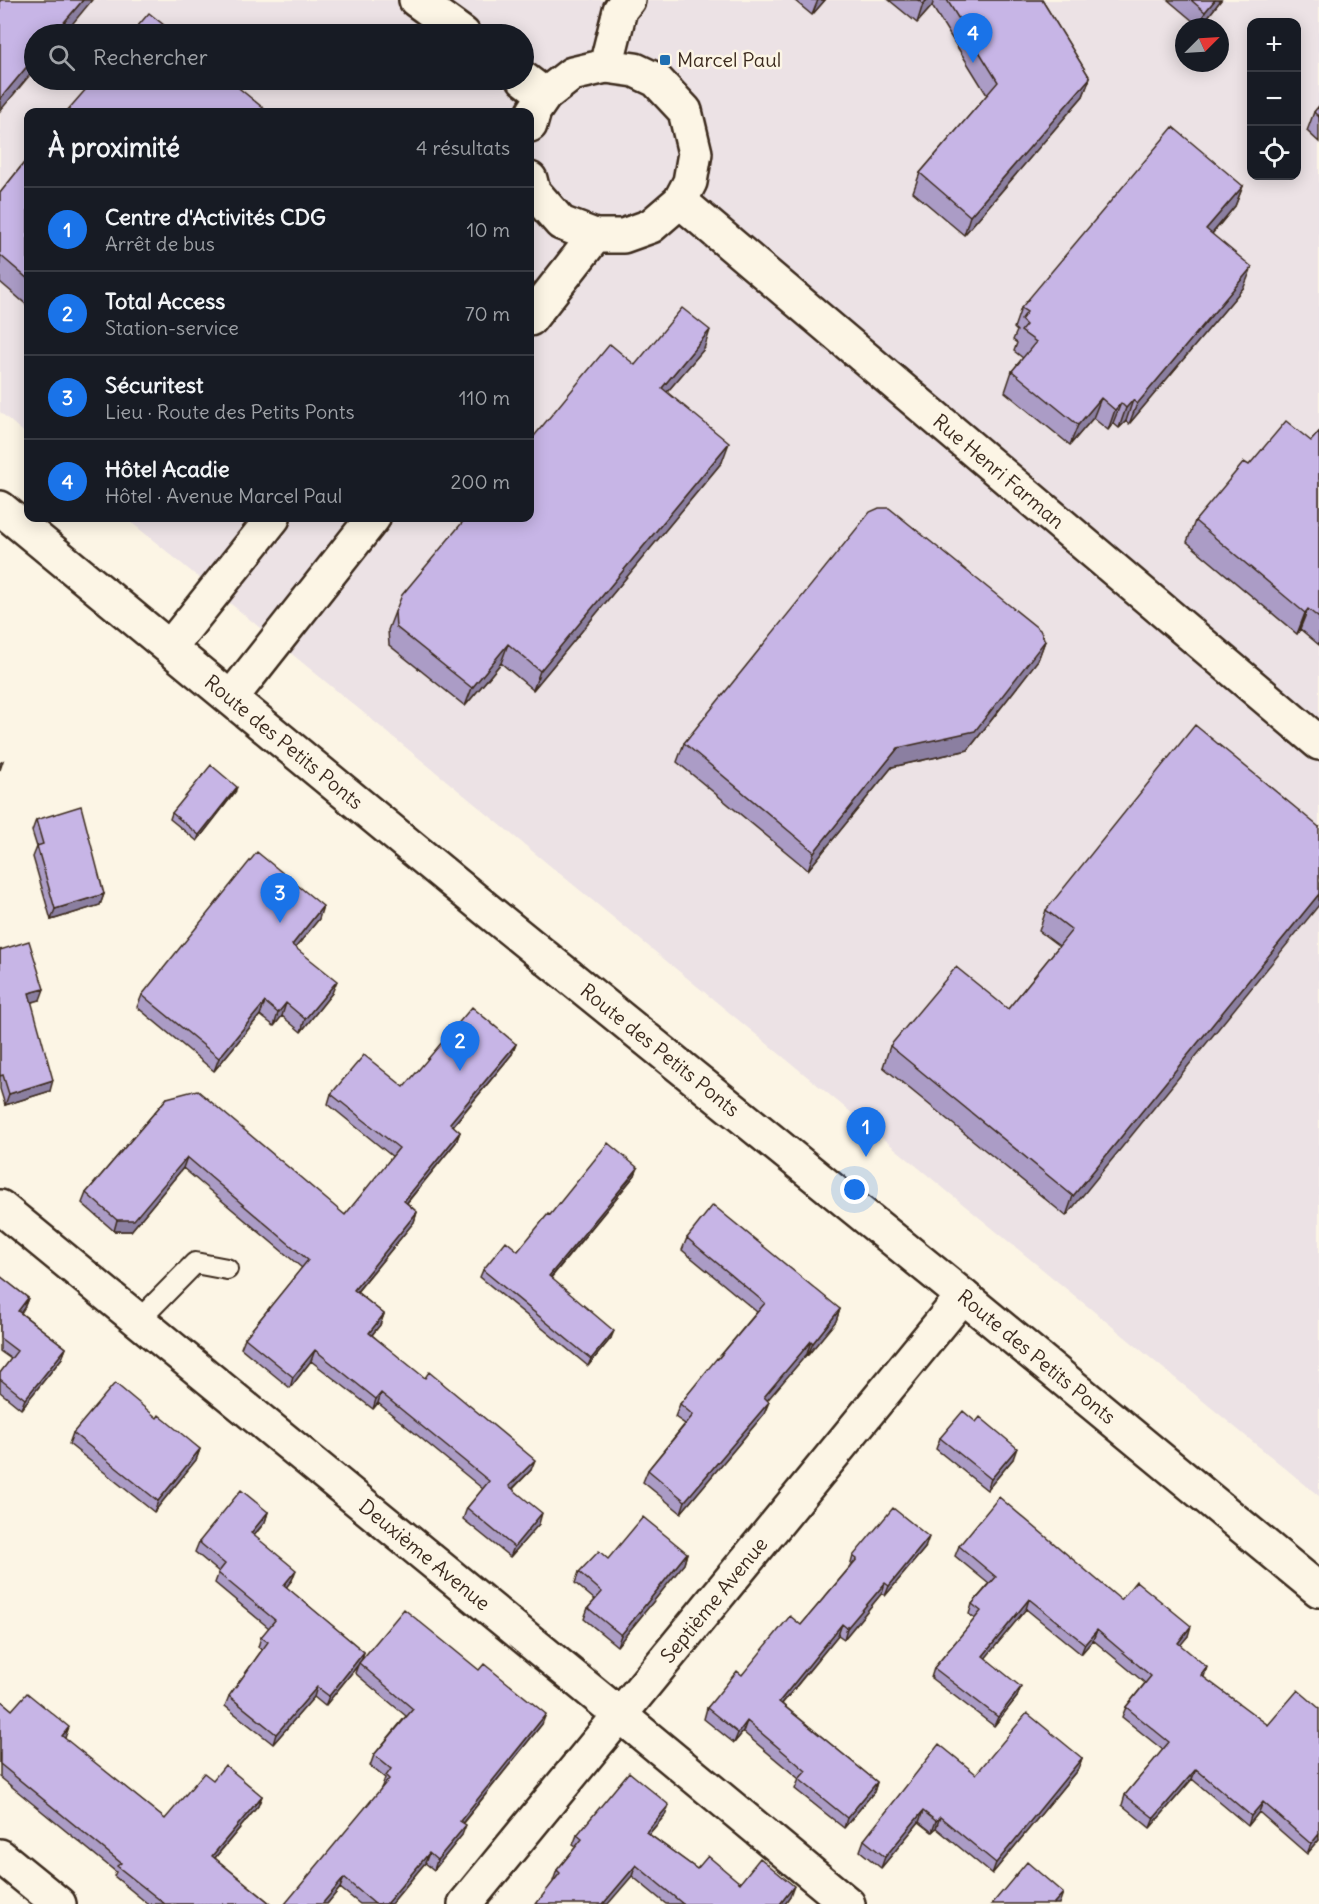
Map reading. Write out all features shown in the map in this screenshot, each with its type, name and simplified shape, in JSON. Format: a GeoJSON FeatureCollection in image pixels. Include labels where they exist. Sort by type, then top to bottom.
{"type":"FeatureCollection","features":[{"type":"Feature","properties":{"kind":"street"},"geometry":{"type":"LineString","coordinates":[[416,0],[449,24]]}},
{"type":"Feature","properties":{"kind":"street"},"geometry":{"type":"LineString","coordinates":[[606,66],[620,10],[628,0]]}},
{"type":"Feature","properties":{"kind":"street"},"geometry":{"type":"LineString","coordinates":[[534,87],[572,74],[606,66],[635,70],[656,80],[685,111],[695,153],[690,182],[680,201],[651,226],[623,237],[595,236],[561,223],[534,192]]}},
{"type":"Feature","properties":{"kind":"street"},"geometry":{"type":"LineString","coordinates":[[534,90],[534,108]]}},
{"type":"Feature","properties":{"kind":"street","name":"Rue Henri Farman"},"geometry":{"type":"LineString","coordinates":[[680,201],[1319,743]]}},
{"type":"Feature","properties":{"kind":"street"},"geometry":{"type":"LineString","coordinates":[[534,315],[595,236]]}},
{"type":"Feature","properties":{"kind":"street","name":"Route des Petits Ponts"},"geometry":{"type":"LineString","coordinates":[[0,508],[1319,1590]]}},
{"type":"Feature","properties":{"kind":"street"},"geometry":{"type":"LineString","coordinates":[[170,647],[270,522]]}},
{"type":"Feature","properties":{"kind":"street"},"geometry":{"type":"LineString","coordinates":[[231,698],[370,522]]}},
{"type":"Feature","properties":{"kind":"street","name":"Deuxième Avenue"},"geometry":{"type":"LineString","coordinates":[[0,1207],[848,1904]]}},
{"type":"Feature","properties":{"kind":"street","name":"Septième Avenue"},"geometry":{"type":"LineString","coordinates":[[465,1904],[963,1296]]}},
{"type":"Feature","properties":{"kind":"street"},"geometry":{"type":"LineString","coordinates":[[0,1856],[59,1904]]}},
{"type":"Feature","properties":{"kind":"lane"},"geometry":{"type":"LineString","coordinates":[[139,1320],[195,1263],[227,1269]]}},
{"type":"Feature","properties":{"kind":"shaded area"},"geometry":{"type":"Polygon","coordinates":[[[0,0],[1319,0],[1319,1496],[131,522],[534,522],[534,108],[24,108],[24,433],[0,412],[0,0]]]}},
{"type":"Feature","properties":{"kind":"building"},"geometry":{"type":"Polygon","coordinates":[[[0,0],[83,0],[63,24],[24,24],[24,70],[0,99],[0,0]]]}},
{"type":"Feature","properties":{"kind":"building"},"geometry":{"type":"Polygon","coordinates":[[[947,0],[1042,0],[1090,78],[970,216],[920,173],[998,82],[947,0]]]}},
{"type":"Feature","properties":{"kind":"building"},"geometry":{"type":"Polygon","coordinates":[[[1191,0],[1215,0],[1205,12],[1191,0]]]}},
{"type":"Feature","properties":{"kind":"building"},"geometry":{"type":"Polygon","coordinates":[[[149,13],[163,24],[140,24],[149,13]]]}},
{"type":"Feature","properties":{"kind":"building"},"geometry":{"type":"Polygon","coordinates":[[[85,90],[241,90],[263,108],[70,108],[85,90]]]}},
{"type":"Feature","properties":{"kind":"building"},"geometry":{"type":"Polygon","coordinates":[[[1319,106],[1319,117],[1314,112],[1319,106]]]}},
{"type":"Feature","properties":{"kind":"building"},"geometry":{"type":"Polygon","coordinates":[[[1173,127],[1243,186],[1206,229],[1252,267],[1137,404],[1133,400],[1126,408],[1121,403],[1115,410],[1101,398],[1078,425],[1012,371],[1036,342],[1021,331],[1026,325],[1021,320],[1027,312],[1021,308],[1173,127]]]}},
{"type":"Feature","properties":{"kind":"building"},"geometry":{"type":"Polygon","coordinates":[[[24,163],[24,276],[0,255],[0,193],[24,163]]]}},
{"type":"Feature","properties":{"kind":"building"},"geometry":{"type":"Polygon","coordinates":[[[682,308],[710,330],[662,388],[729,443],[540,671],[508,644],[472,688],[396,627],[395,612],[402,595],[463,522],[534,522],[534,436],[610,344],[635,365],[682,308]]]}},
{"type":"Feature","properties":{"kind":"building"},"geometry":{"type":"Polygon","coordinates":[[[1286,421],[1311,441],[1319,432],[1319,618],[1308,609],[1305,613],[1195,521],[1244,462],[1249,465],[1286,421]]]}},
{"type":"Feature","properties":{"kind":"building"},"geometry":{"type":"Polygon","coordinates":[[[879,508],[889,508],[1040,630],[1045,641],[975,731],[898,748],[814,852],[684,743],[870,512],[879,508]]]}},
{"type":"Feature","properties":{"kind":"building"},"geometry":{"type":"Polygon","coordinates":[[[1195,725],[1319,827],[1319,894],[1073,1196],[890,1046],[956,967],[1008,1009],[1072,930],[1046,910],[1195,725]]]}},
{"type":"Feature","properties":{"kind":"building"},"geometry":{"type":"Polygon","coordinates":[[[211,765],[237,787],[199,835],[172,813],[211,765]]]}},
{"type":"Feature","properties":{"kind":"building"},"geometry":{"type":"Polygon","coordinates":[[[81,806],[104,894],[55,909],[37,846],[43,844],[36,820],[81,806]]]}},
{"type":"Feature","properties":{"kind":"building"},"geometry":{"type":"Polygon","coordinates":[[[257,852],[323,906],[292,945],[337,981],[305,1019],[286,1003],[278,1013],[265,1002],[219,1058],[142,995],[257,852]]]}},
{"type":"Feature","properties":{"kind":"building"},"geometry":{"type":"Polygon","coordinates":[[[29,941],[44,989],[29,993],[53,1080],[9,1094],[3,1075],[0,1076],[0,950],[29,941]]]}},
{"type":"Feature","properties":{"kind":"building"},"geometry":{"type":"Polygon","coordinates":[[[472,1007],[516,1044],[450,1123],[460,1132],[404,1201],[417,1212],[354,1290],[384,1314],[369,1333],[425,1378],[429,1372],[535,1460],[509,1486],[542,1513],[514,1547],[467,1508],[489,1481],[381,1393],[376,1399],[315,1350],[293,1377],[245,1338],[308,1260],[187,1157],[134,1220],[117,1220],[86,1193],[167,1098],[197,1090],[345,1215],[399,1148],[331,1094],[364,1055],[404,1087],[472,1007]]]}},
{"type":"Feature","properties":{"kind":"building"},"geometry":{"type":"Polygon","coordinates":[[[608,1143],[638,1168],[549,1276],[614,1331],[591,1359],[483,1270],[506,1241],[518,1251],[608,1143]]]}},
{"type":"Feature","properties":{"kind":"building"},"geometry":{"type":"Polygon","coordinates":[[[713,1205],[840,1309],[764,1397],[769,1402],[685,1501],[648,1470],[693,1415],[680,1404],[765,1303],[687,1238],[713,1205]]]}},
{"type":"Feature","properties":{"kind":"building"},"geometry":{"type":"Polygon","coordinates":[[[0,1276],[28,1298],[18,1311],[66,1348],[25,1399],[0,1379],[0,1373],[17,1351],[0,1338],[0,1276]]]}},
{"type":"Feature","properties":{"kind":"building"},"geometry":{"type":"Polygon","coordinates":[[[115,1383],[157,1418],[159,1415],[200,1449],[158,1501],[73,1433],[115,1383]]]}},
{"type":"Feature","properties":{"kind":"building"},"geometry":{"type":"Polygon","coordinates":[[[963,1411],[976,1422],[980,1417],[1017,1448],[991,1479],[940,1438],[963,1411]]]}},
{"type":"Feature","properties":{"kind":"building"},"geometry":{"type":"Polygon","coordinates":[[[241,1490],[268,1512],[251,1533],[296,1570],[284,1585],[364,1652],[329,1696],[317,1687],[276,1734],[229,1696],[268,1642],[261,1637],[275,1620],[218,1573],[225,1564],[199,1542],[241,1490]]]}},
{"type":"Feature","properties":{"kind":"building"},"geometry":{"type":"Polygon","coordinates":[[[999,1497],[1121,1600],[1136,1581],[1191,1626],[1178,1643],[1207,1667],[1201,1675],[1268,1725],[1298,1690],[1319,1708],[1319,1834],[1311,1844],[1263,1802],[1251,1816],[1196,1769],[1154,1818],[1125,1795],[1169,1742],[1126,1707],[1151,1676],[1097,1630],[1085,1644],[1029,1599],[983,1656],[1021,1687],[998,1717],[934,1668],[981,1611],[972,1604],[996,1577],[959,1546],[999,1497]]]}},
{"type":"Feature","properties":{"kind":"building"},"geometry":{"type":"Polygon","coordinates":[[[893,1508],[929,1537],[889,1586],[885,1583],[847,1628],[842,1624],[779,1702],[877,1782],[847,1818],[799,1779],[806,1771],[747,1721],[738,1733],[707,1708],[737,1671],[742,1675],[790,1616],[801,1625],[857,1559],[853,1556],[893,1508]]]}},
{"type":"Feature","properties":{"kind":"building"},"geometry":{"type":"Polygon","coordinates":[[[643,1517],[687,1553],[621,1635],[588,1608],[602,1592],[579,1572],[599,1551],[608,1559],[643,1517]]]}},
{"type":"Feature","properties":{"kind":"building"},"geometry":{"type":"Polygon","coordinates":[[[404,1609],[479,1670],[484,1664],[546,1714],[460,1821],[466,1825],[437,1860],[429,1853],[386,1904],[375,1904],[344,1878],[322,1904],[285,1904],[389,1779],[386,1776],[391,1769],[374,1755],[413,1709],[359,1663],[404,1609]]]}},
{"type":"Feature","properties":{"kind":"building"},"geometry":{"type":"Polygon","coordinates":[[[27,1693],[69,1727],[62,1736],[165,1819],[204,1773],[213,1780],[225,1765],[262,1796],[212,1856],[271,1904],[165,1904],[117,1866],[121,1863],[0,1764],[0,1700],[12,1710],[27,1693]]]}},
{"type":"Feature","properties":{"kind":"building"},"geometry":{"type":"Polygon","coordinates":[[[1027,1713],[1082,1758],[996,1863],[940,1817],[936,1821],[923,1811],[885,1857],[864,1840],[939,1744],[976,1774],[1027,1713]]]}},
{"type":"Feature","properties":{"kind":"building"},"geometry":{"type":"Polygon","coordinates":[[[629,1772],[669,1805],[646,1832],[697,1869],[708,1856],[740,1883],[760,1858],[794,1886],[780,1904],[683,1904],[636,1865],[603,1904],[536,1904],[560,1873],[557,1870],[582,1839],[577,1835],[629,1772]]]}},
{"type":"Feature","properties":{"kind":"building"},"geometry":{"type":"Polygon","coordinates":[[[1027,1862],[1063,1893],[1053,1904],[992,1904],[1027,1862]]]}},
{"type":"Feature","properties":{"kind":"place","name":"Marcel Paul"},"geometry":{"type":"Point","coordinates":[665,60]}},
{"type":"Feature","properties":{"kind":"place","name":"Hôtel Acadie"},"geometry":{"type":"Point","coordinates":[973,63]}},
{"type":"Feature","properties":{"kind":"place","name":"Sécuritest"},"geometry":{"type":"Point","coordinates":[280,923]}},
{"type":"Feature","properties":{"kind":"place","name":"Total Access"},"geometry":{"type":"Point","coordinates":[460,1071]}},
{"type":"Feature","properties":{"kind":"place","name":"Centre d'Activités CDG"},"geometry":{"type":"Point","coordinates":[866,1157]}}]}
